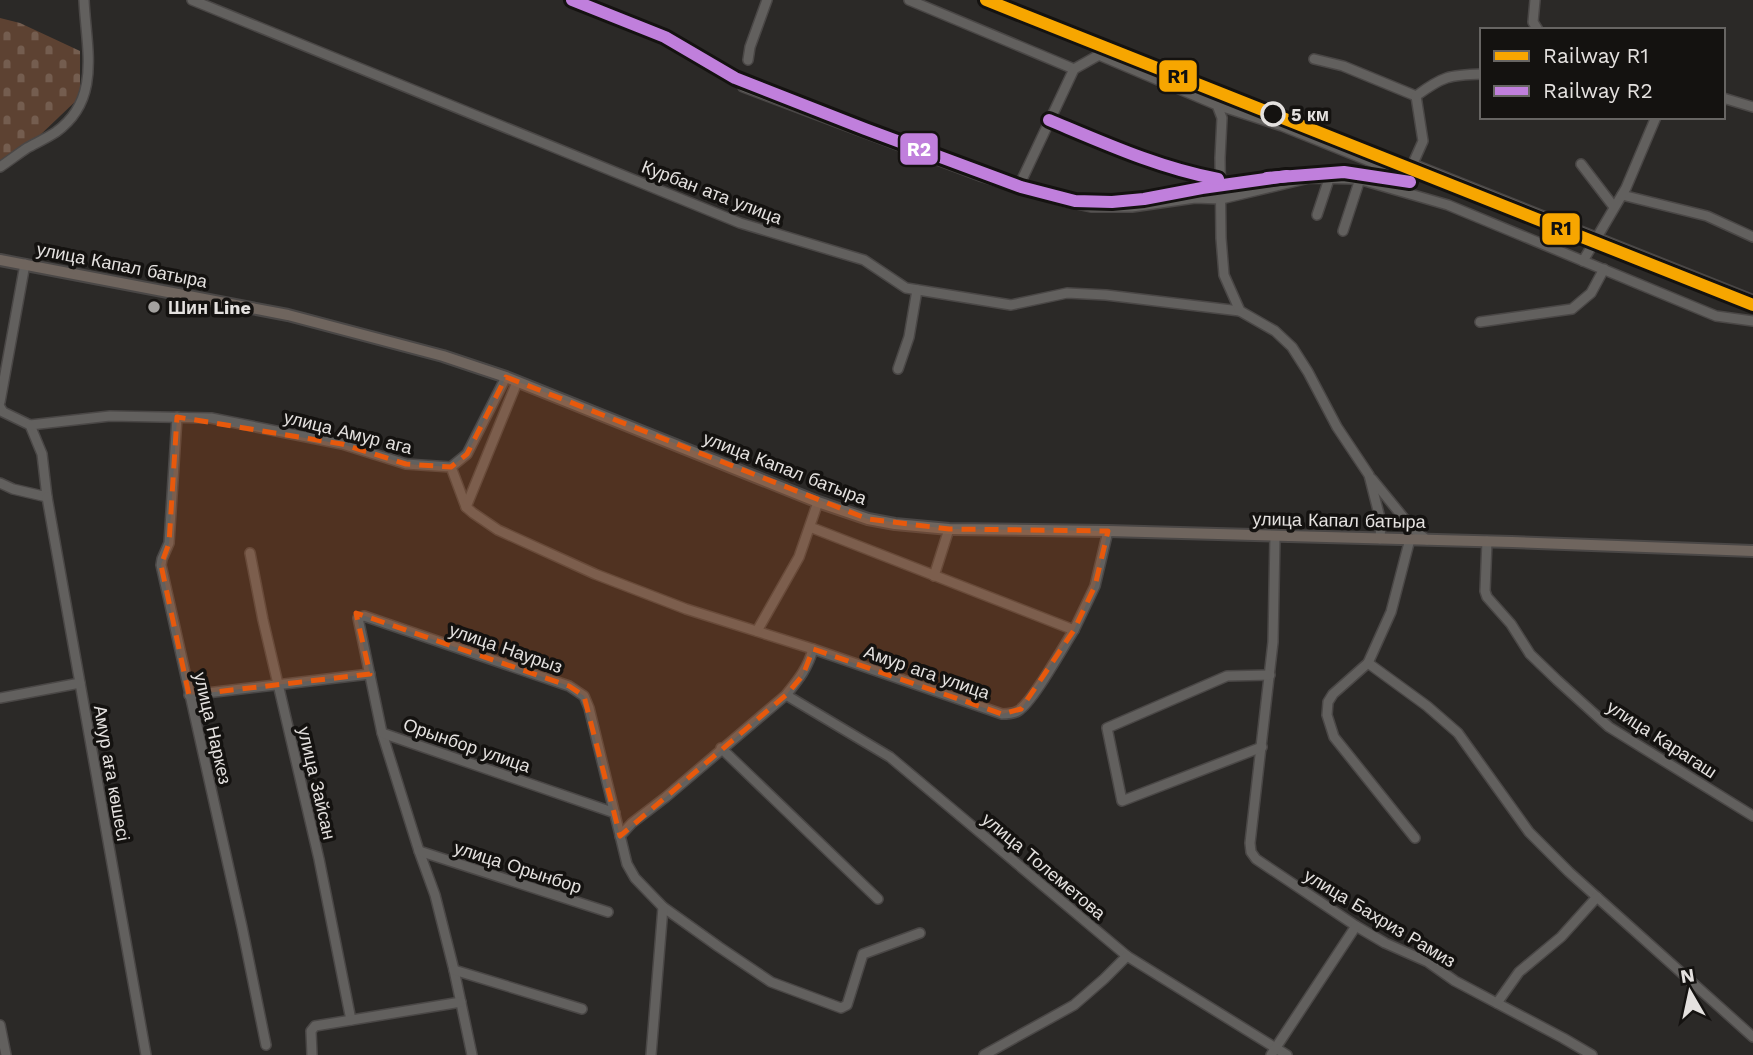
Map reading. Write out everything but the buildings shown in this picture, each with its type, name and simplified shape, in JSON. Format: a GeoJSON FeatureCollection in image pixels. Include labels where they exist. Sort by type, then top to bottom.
{"type":"FeatureCollection","features":[{"type":"Feature","properties":{"kind":"main road","name":"улица Капал батыра"},"geometry":{"type":"LineString","coordinates":[[0,260],[288,315],[443,356],[506,377],[818,502],[869,519],[895,524],[949,530],[1108,531],[1753,551]]}},
{"type":"Feature","properties":{"kind":"street"},"geometry":{"type":"LineString","coordinates":[[0,167],[57,132],[77,112],[85,94],[89,70],[84,0]]}},
{"type":"Feature","properties":{"kind":"street","name":"Курбан ата улица"},"geometry":{"type":"LineString","coordinates":[[192,0],[740,223],[864,260],[906,288],[1011,304],[1067,293],[1240,311]]}},
{"type":"Feature","properties":{"kind":"street"},"geometry":{"type":"LineString","coordinates":[[748,60],[767,0]]}},
{"type":"Feature","properties":{"kind":"street"},"geometry":{"type":"LineString","coordinates":[[909,0],[1074,69]]}},
{"type":"Feature","properties":{"kind":"street"},"geometry":{"type":"LineString","coordinates":[[1535,0],[1533,22],[1537,28]]}},
{"type":"Feature","properties":{"kind":"street"},"geometry":{"type":"LineString","coordinates":[[1018,188],[1074,69],[1099,55],[1217,105],[1282,125],[1399,173]]}},
{"type":"Feature","properties":{"kind":"street"},"geometry":{"type":"LineString","coordinates":[[1314,59],[1343,66],[1416,96]]}},
{"type":"Feature","properties":{"kind":"street"},"geometry":{"type":"LineString","coordinates":[[1416,96],[1438,80],[1456,75],[1480,74]]}},
{"type":"Feature","properties":{"kind":"street"},"geometry":{"type":"LineString","coordinates":[[743,87],[980,176],[1091,207],[1132,207],[1195,198],[1221,199],[1309,178],[1360,179],[1448,205],[1716,316],[1753,321]]}},
{"type":"Feature","properties":{"kind":"street"},"geometry":{"type":"LineString","coordinates":[[1370,182],[1411,169],[1423,141],[1416,96]]}},
{"type":"Feature","properties":{"kind":"street"},"geometry":{"type":"LineString","coordinates":[[1725,98],[1753,107]]}},
{"type":"Feature","properties":{"kind":"street"},"geometry":{"type":"LineString","coordinates":[[1217,105],[1222,118],[1221,238],[1224,275],[1240,311],[1275,331],[1292,347],[1337,427],[1369,475],[1412,528],[1426,540]]}},
{"type":"Feature","properties":{"kind":"street"},"geometry":{"type":"LineString","coordinates":[[1583,261],[1622,195],[1656,119]]}},
{"type":"Feature","properties":{"kind":"street"},"geometry":{"type":"LineString","coordinates":[[1413,164],[1753,300]]}},
{"type":"Feature","properties":{"kind":"street"},"geometry":{"type":"LineString","coordinates":[[1581,164],[1614,207]]}},
{"type":"Feature","properties":{"kind":"street"},"geometry":{"type":"LineString","coordinates":[[1317,215],[1329,178]]}},
{"type":"Feature","properties":{"kind":"street"},"geometry":{"type":"LineString","coordinates":[[1343,231],[1360,179]]}},
{"type":"Feature","properties":{"kind":"street"},"geometry":{"type":"LineString","coordinates":[[1622,195],[1707,216],[1753,237]]}},
{"type":"Feature","properties":{"kind":"street"},"geometry":{"type":"LineString","coordinates":[[25,264],[0,404],[4,412],[30,425]]}},
{"type":"Feature","properties":{"kind":"street"},"geometry":{"type":"LineString","coordinates":[[1480,322],[1572,309],[1591,293],[1604,269]]}},
{"type":"Feature","properties":{"kind":"street"},"geometry":{"type":"LineString","coordinates":[[898,369],[909,337],[917,290]]}},
{"type":"Feature","properties":{"kind":"street"},"geometry":{"type":"LineString","coordinates":[[506,377],[467,454],[451,467],[466,507],[498,530],[595,574],[687,609],[813,649],[803,675],[786,695],[632,823],[620,836]]}},
{"type":"Feature","properties":{"kind":"street"},"geometry":{"type":"LineString","coordinates":[[466,507],[517,382]]}},
{"type":"Feature","properties":{"kind":"street","name":"улица Амур ага"},"geometry":{"type":"LineString","coordinates":[[30,425],[110,416],[211,418],[342,443],[405,464],[451,467]]}},
{"type":"Feature","properties":{"kind":"street","name":"улица Наркез"},"geometry":{"type":"LineString","coordinates":[[177,417],[169,543],[161,565],[266,1045]]}},
{"type":"Feature","properties":{"kind":"street","name":"Амур аға көшесі"},"geometry":{"type":"LineString","coordinates":[[30,425],[42,454],[47,497],[146,1055]]}},
{"type":"Feature","properties":{"kind":"street"},"geometry":{"type":"LineString","coordinates":[[1369,475],[1380,515],[1380,539]]}},
{"type":"Feature","properties":{"kind":"street"},"geometry":{"type":"LineString","coordinates":[[0,484],[47,497]]}},
{"type":"Feature","properties":{"kind":"street"},"geometry":{"type":"LineString","coordinates":[[757,631],[799,557],[818,502]]}},
{"type":"Feature","properties":{"kind":"street"},"geometry":{"type":"LineString","coordinates":[[810,527],[1073,630],[1095,586],[1108,531]]}},
{"type":"Feature","properties":{"kind":"street"},"geometry":{"type":"LineString","coordinates":[[934,576],[949,530]]}},
{"type":"Feature","properties":{"kind":"street","name":"улица Бахриз Рамиз"},"geometry":{"type":"LineString","coordinates":[[1275,536],[1273,642],[1251,852],[1256,859],[1356,926],[1427,962],[1455,981],[1592,1055]]}},
{"type":"Feature","properties":{"kind":"street"},"geometry":{"type":"LineString","coordinates":[[1410,539],[1391,612],[1368,663],[1333,694],[1328,702],[1327,715],[1334,737],[1415,838]]}},
{"type":"Feature","properties":{"kind":"street","name":"улица Карагаш"},"geometry":{"type":"LineString","coordinates":[[1487,541],[1487,597],[1511,624],[1530,654],[1609,727],[1753,816]]}},
{"type":"Feature","properties":{"kind":"street","name":"улица Зайсан"},"geometry":{"type":"LineString","coordinates":[[250,553],[319,859],[351,1020]]}},
{"type":"Feature","properties":{"kind":"street","name":"Орынбор улица"},"geometry":{"type":"LineString","coordinates":[[359,616],[382,733],[615,813]]}},
{"type":"Feature","properties":{"kind":"street","name":"улица Наурыз"},"geometry":{"type":"LineString","coordinates":[[359,616],[569,686],[584,696],[627,864],[635,878],[663,907],[771,982],[841,1008],[847,1006],[863,954],[920,933]]}},
{"type":"Feature","properties":{"kind":"street","name":"Амур ага улица"},"geometry":{"type":"LineString","coordinates":[[813,649],[1002,714],[1011,714],[1021,709],[1035,691],[1073,630]]}},
{"type":"Feature","properties":{"kind":"street"},"geometry":{"type":"LineString","coordinates":[[1368,663],[1427,706],[1458,733],[1529,832],[1569,872],[1753,1037]]}},
{"type":"Feature","properties":{"kind":"street"},"geometry":{"type":"LineString","coordinates":[[189,695],[370,674]]}},
{"type":"Feature","properties":{"kind":"street"},"geometry":{"type":"LineString","coordinates":[[1262,747],[1122,801],[1107,728],[1227,676],[1270,675]]}},
{"type":"Feature","properties":{"kind":"street"},"geometry":{"type":"LineString","coordinates":[[0,698],[80,683]]}},
{"type":"Feature","properties":{"kind":"street","name":"улица Толеметова"},"geometry":{"type":"LineString","coordinates":[[786,695],[890,757],[1127,956],[1274,1052],[1287,1055]]}},
{"type":"Feature","properties":{"kind":"street"},"geometry":{"type":"LineString","coordinates":[[382,733],[435,895],[472,1055]]}},
{"type":"Feature","properties":{"kind":"street"},"geometry":{"type":"LineString","coordinates":[[721,748],[877,899]]}},
{"type":"Feature","properties":{"kind":"street","name":"улица Орынбор"},"geometry":{"type":"LineString","coordinates":[[419,851],[608,912]]}},
{"type":"Feature","properties":{"kind":"street"},"geometry":{"type":"LineString","coordinates":[[1497,1003],[1519,972],[1561,937],[1597,897]]}},
{"type":"Feature","properties":{"kind":"street"},"geometry":{"type":"LineString","coordinates":[[651,1055],[663,907]]}},
{"type":"Feature","properties":{"kind":"street"},"geometry":{"type":"LineString","coordinates":[[1274,1052],[1356,926]]}},
{"type":"Feature","properties":{"kind":"street"},"geometry":{"type":"LineString","coordinates":[[984,1055],[1074,1005],[1127,956]]}},
{"type":"Feature","properties":{"kind":"street"},"geometry":{"type":"LineString","coordinates":[[454,970],[582,1009]]}},
{"type":"Feature","properties":{"kind":"street"},"geometry":{"type":"LineString","coordinates":[[312,1055],[311,1031],[315,1026],[461,1002]]}},
{"type":"Feature","properties":{"kind":"street"},"geometry":{"type":"LineString","coordinates":[[0,1025],[6,1055]]}},
{"type":"Feature","properties":{"kind":"highlighted area"},"geometry":{"type":"Polygon","coordinates":[[[506,377],[868,519],[949,529],[1108,531],[1095,586],[1074,630],[1021,709],[1002,714],[813,649],[803,675],[786,695],[620,836],[584,696],[569,686],[356,613],[370,674],[189,695],[161,565],[169,543],[177,417],[342,444],[406,464],[451,467],[467,454],[506,377]]]}},
{"type":"Feature","properties":{"kind":"green space"},"geometry":{"type":"Polygon","coordinates":[[[0,18],[20,23],[80,51],[80,97],[37,138],[0,164],[0,18]]]}},
{"type":"Feature","properties":{"kind":"rail line","name":"R2"},"geometry":{"type":"LineString","coordinates":[[572,0],[665,37],[735,78],[1021,187],[1075,201],[1144,199],[1287,176]]}},
{"type":"Feature","properties":{"kind":"rail line","name":"R1"},"geometry":{"type":"LineString","coordinates":[[986,0],[1753,305]]}},
{"type":"Feature","properties":{"kind":"rail line","name":"R2"},"geometry":{"type":"LineString","coordinates":[[1049,120],[1153,162],[1218,179]]}},
{"type":"Feature","properties":{"kind":"rail line","name":"R2"},"geometry":{"type":"LineString","coordinates":[[1267,178],[1344,172],[1410,182]]}},
{"type":"Feature","properties":{"kind":"place","name":"5 км"},"geometry":{"type":"Point","coordinates":[1273,114]}},
{"type":"Feature","properties":{"kind":"place","name":"Шин Line"},"geometry":{"type":"Point","coordinates":[154,307]}}]}
